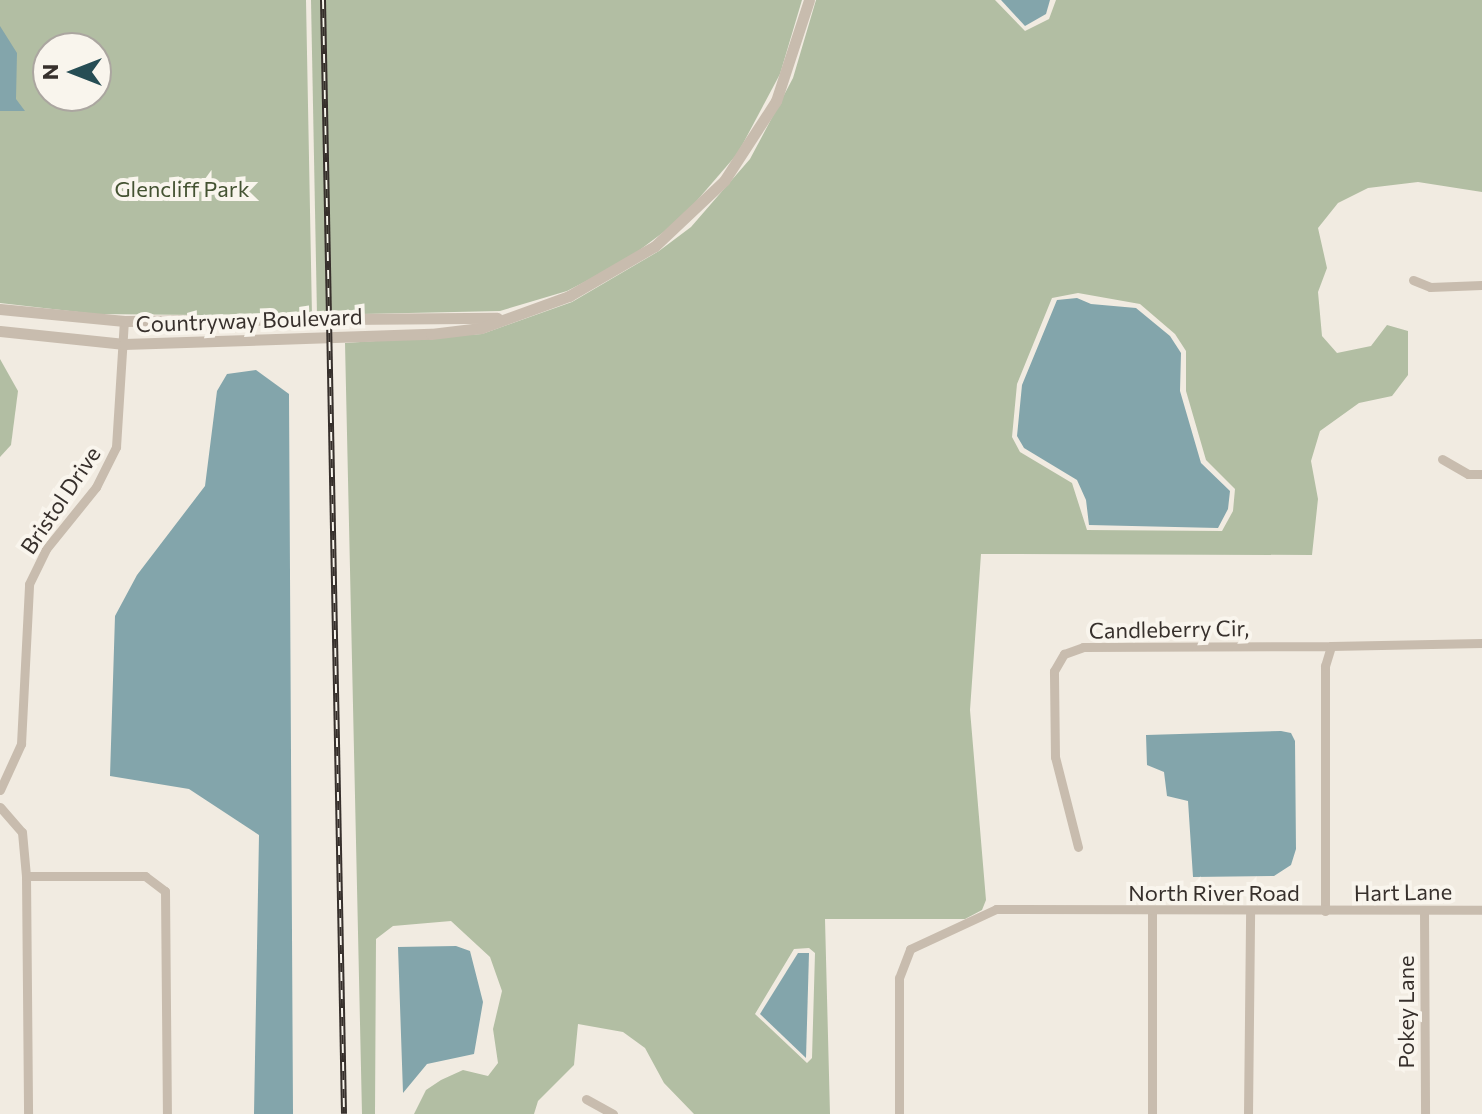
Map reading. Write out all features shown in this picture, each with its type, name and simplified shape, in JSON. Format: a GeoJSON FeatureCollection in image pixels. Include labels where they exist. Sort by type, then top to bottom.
{"type":"FeatureCollection","features":[{"type":"Feature","properties":{"kind":"street","name":"Countryway Boulevard"},"geometry":{"type":"LineString","coordinates":[[0,331],[124,344],[431,334],[481,328],[497,318],[601,281],[686,223],[724,181],[762,127],[797,47],[809,0]]}},
{"type":"Feature","properties":{"kind":"street"},"geometry":{"type":"LineString","coordinates":[[1413,280],[1430,287],[1482,285]]}},
{"type":"Feature","properties":{"kind":"street","name":"Countryway Boulevard"},"geometry":{"type":"LineString","coordinates":[[0,309],[124,321],[497,318]]}},
{"type":"Feature","properties":{"kind":"street","name":"Bristol Drive"},"geometry":{"type":"LineString","coordinates":[[0,790],[21,744],[29,584],[46,549],[96,487],[116,447],[124,321]]}},
{"type":"Feature","properties":{"kind":"street"},"geometry":{"type":"LineString","coordinates":[[1442,459],[1468,474],[1482,474]]}},
{"type":"Feature","properties":{"kind":"street"},"geometry":{"type":"LineString","coordinates":[[1331,646],[1482,643]]}},
{"type":"Feature","properties":{"kind":"street","name":"Candleberry Cir,"},"geometry":{"type":"LineString","coordinates":[[1078,847],[1055,757],[1054,671],[1064,654],[1083,647],[1331,646]]}},
{"type":"Feature","properties":{"kind":"street","name":"North River Road"},"geometry":{"type":"LineString","coordinates":[[899,1114],[899,978],[910,949],[996,909],[1325,911],[1325,666],[1331,646]]}},
{"type":"Feature","properties":{"kind":"street"},"geometry":{"type":"LineString","coordinates":[[0,807],[22,832],[26,876],[28,1114]]}},
{"type":"Feature","properties":{"kind":"street"},"geometry":{"type":"LineString","coordinates":[[26,876],[145,876],[165,891],[167,1114]]}},
{"type":"Feature","properties":{"kind":"street","name":"Pokey Lane"},"geometry":{"type":"LineString","coordinates":[[1424,910],[1425,1114]]}},
{"type":"Feature","properties":{"kind":"street","name":"Hart Lane"},"geometry":{"type":"LineString","coordinates":[[1325,911],[1482,910]]}},
{"type":"Feature","properties":{"kind":"street"},"geometry":{"type":"LineString","coordinates":[[1152,911],[1152,1114]]}},
{"type":"Feature","properties":{"kind":"street"},"geometry":{"type":"LineString","coordinates":[[1248,1114],[1250,912]]}},
{"type":"Feature","properties":{"kind":"street"},"geometry":{"type":"LineString","coordinates":[[586,1099],[613,1114]]}},
{"type":"Feature","properties":{"kind":"green space","name":"Glencliff Park"},"geometry":{"type":"Polygon","coordinates":[[[0,0],[306,0],[312,316],[96,314],[0,303],[0,0]]]}},
{"type":"Feature","properties":{"kind":"green space"},"geometry":{"type":"Polygon","coordinates":[[[311,0],[802,0],[780,74],[738,153],[681,219],[625,261],[567,291],[500,311],[317,315],[311,0]]]}},
{"type":"Feature","properties":{"kind":"green space"},"geometry":{"type":"Polygon","coordinates":[[[816,0],[995,0],[1025,31],[1049,19],[1056,0],[1482,0],[1482,192],[1418,182],[1368,188],[1338,203],[1318,228],[1327,268],[1318,292],[1322,336],[1337,353],[1371,346],[1387,325],[1408,331],[1408,375],[1392,396],[1359,403],[1320,431],[1311,461],[1318,499],[1312,555],[981,554],[970,710],[986,900],[982,910],[965,919],[825,919],[830,1114],[694,1114],[664,1083],[645,1048],[623,1032],[578,1024],[574,1065],[538,1101],[534,1114],[414,1114],[426,1090],[441,1080],[463,1070],[488,1076],[498,1063],[493,1029],[502,991],[490,957],[451,921],[393,926],[376,939],[375,1114],[362,1114],[345,343],[482,334],[572,302],[659,251],[691,227],[750,159],[793,78],[816,0]],[[1078,293],[1052,298],[1017,384],[1012,437],[1020,452],[1072,483],[1087,530],[1222,531],[1233,511],[1235,489],[1206,460],[1186,391],[1186,351],[1175,334],[1140,304],[1078,293]],[[809,948],[794,949],[755,1014],[807,1063],[812,1058],[815,953],[809,948]]]}},
{"type":"Feature","properties":{"kind":"green space"},"geometry":{"type":"Polygon","coordinates":[[[0,359],[18,391],[11,445],[0,457],[0,359]]]}},
{"type":"Feature","properties":{"kind":"water"},"geometry":{"type":"Polygon","coordinates":[[[1001,0],[1050,0],[1046,14],[1025,26],[1001,0]]]}},
{"type":"Feature","properties":{"kind":"water"},"geometry":{"type":"Polygon","coordinates":[[[0,26],[17,53],[16,99],[25,111],[0,111],[0,26]]]}},
{"type":"Feature","properties":{"kind":"water"},"geometry":{"type":"Polygon","coordinates":[[[1077,298],[1091,304],[1136,308],[1170,336],[1181,353],[1180,391],[1201,463],[1230,491],[1228,509],[1218,528],[1089,525],[1086,500],[1077,480],[1024,448],[1017,436],[1022,385],[1057,300],[1077,298]]]}},
{"type":"Feature","properties":{"kind":"water"},"geometry":{"type":"Polygon","coordinates":[[[256,370],[289,394],[293,1114],[254,1114],[259,835],[189,789],[110,776],[115,616],[137,575],[205,486],[217,391],[227,374],[256,370]]]}},
{"type":"Feature","properties":{"kind":"water"},"geometry":{"type":"Polygon","coordinates":[[[1291,733],[1295,741],[1296,849],[1291,865],[1274,876],[1193,877],[1188,801],[1167,796],[1164,772],[1147,765],[1146,735],[1291,733]]]}},
{"type":"Feature","properties":{"kind":"water"},"geometry":{"type":"Polygon","coordinates":[[[456,946],[470,951],[483,1002],[474,1054],[427,1064],[403,1093],[398,947],[456,946]]]}},
{"type":"Feature","properties":{"kind":"water"},"geometry":{"type":"Polygon","coordinates":[[[798,953],[809,953],[806,1058],[760,1014],[798,953]]]}},
{"type":"Feature","properties":{"kind":"railway"},"geometry":{"type":"LineString","coordinates":[[323,0],[344,1114]]}}]}
